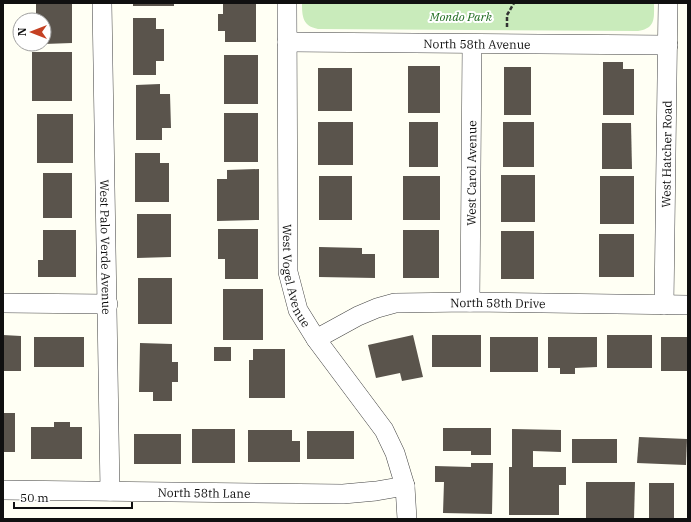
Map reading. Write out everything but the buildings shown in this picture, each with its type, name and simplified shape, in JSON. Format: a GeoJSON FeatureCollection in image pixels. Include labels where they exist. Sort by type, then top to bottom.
{"type":"FeatureCollection","features":[{"type":"Feature","properties":{"kind":"street","name":"West Palo Verde Avenue"},"geometry":{"type":"LineString","coordinates":[[102,3],[110,490]]}},
{"type":"Feature","properties":{"kind":"street","name":"West Vogel Avenue"},"geometry":{"type":"LineString","coordinates":[[287,3],[288,272],[298,310],[316,339],[384,430],[395,453],[405,486],[407,519]]}},
{"type":"Feature","properties":{"kind":"street","name":"West Hatcher Road"},"geometry":{"type":"LineString","coordinates":[[664,304],[668,3]]}},
{"type":"Feature","properties":{"kind":"street","name":"North 58th Avenue"},"geometry":{"type":"LineString","coordinates":[[287,42],[668,45]]}},
{"type":"Feature","properties":{"kind":"street","name":"West Carol Avenue"},"geometry":{"type":"LineString","coordinates":[[470,302],[472,44]]}},
{"type":"Feature","properties":{"kind":"street","name":"North 58th Drive"},"geometry":{"type":"LineString","coordinates":[[316,339],[358,316],[377,308],[395,303],[470,302],[688,305]]}},
{"type":"Feature","properties":{"kind":"street"},"geometry":{"type":"LineString","coordinates":[[3,303],[108,304]]}},
{"type":"Feature","properties":{"kind":"street","name":"North 58th Lane"},"geometry":{"type":"LineString","coordinates":[[3,490],[110,490],[343,494],[376,491],[405,486]]}},
{"type":"Feature","properties":{"kind":"path"},"geometry":{"type":"LineString","coordinates":[[508,44],[507,15],[514,3]]}},
{"type":"Feature","properties":{"kind":"green space","name":"Mondo Park"},"geometry":{"type":"Polygon","coordinates":[[[302,3],[654,3],[654,18],[651,25],[644,30],[638,31],[318,29],[309,26],[304,20],[302,3]]]}}]}
